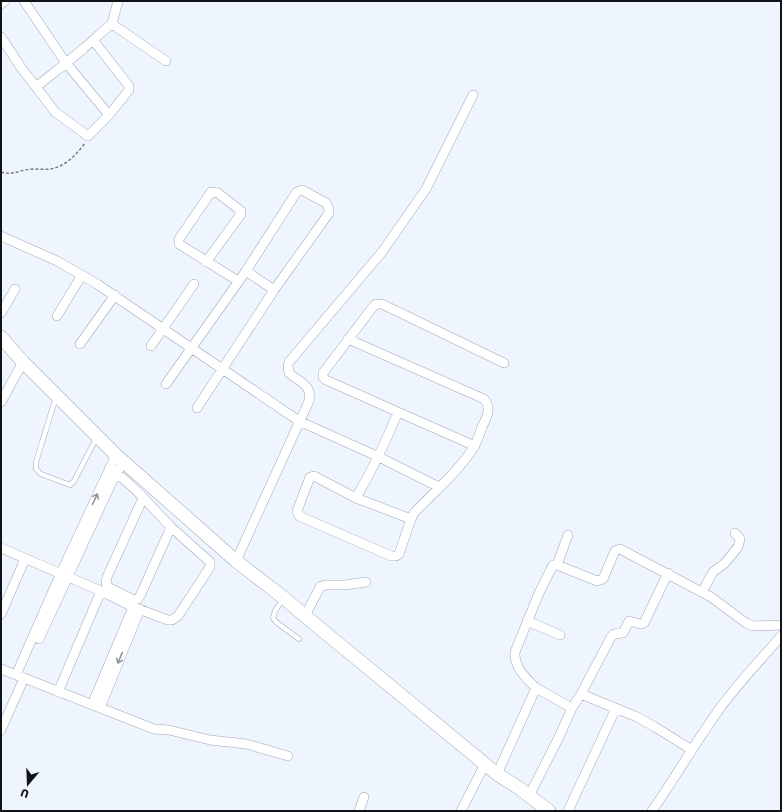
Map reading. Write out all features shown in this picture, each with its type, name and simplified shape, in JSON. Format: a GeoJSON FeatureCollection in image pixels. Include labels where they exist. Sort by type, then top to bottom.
{"type":"FeatureCollection","features":[{"type":"Feature","properties":{"kind":"street"},"geometry":{"type":"LineString","coordinates":[[1,4],[5,1]]}},
{"type":"Feature","properties":{"kind":"street"},"geometry":{"type":"LineString","coordinates":[[24,1],[66,63],[109,114]]}},
{"type":"Feature","properties":{"kind":"street"},"geometry":{"type":"LineString","coordinates":[[36,87],[112,24],[118,1]]}},
{"type":"Feature","properties":{"kind":"street"},"geometry":{"type":"LineString","coordinates":[[112,24],[166,61]]}},
{"type":"Feature","properties":{"kind":"street"},"geometry":{"type":"LineString","coordinates":[[1,37],[22,69],[55,112],[88,136],[127,93],[129,86],[93,40]]}},
{"type":"Feature","properties":{"kind":"street"},"geometry":{"type":"LineString","coordinates":[[236,561],[309,401],[309,389],[289,373],[289,362],[382,252],[426,189],[474,95]]}},
{"type":"Feature","properties":{"kind":"street"},"geometry":{"type":"LineString","coordinates":[[166,384],[246,271],[299,190],[302,190],[326,204],[329,209],[328,213],[274,290],[197,408]]}},
{"type":"Feature","properties":{"kind":"street"},"geometry":{"type":"LineString","coordinates":[[206,262],[241,214],[241,211],[218,192],[211,192],[178,242],[206,262],[238,281]]}},
{"type":"Feature","properties":{"kind":"street"},"geometry":{"type":"LineString","coordinates":[[1,236],[57,261],[115,295],[300,421],[379,457],[439,487]]}},
{"type":"Feature","properties":{"kind":"street"},"geometry":{"type":"LineString","coordinates":[[246,271],[274,290]]}},
{"type":"Feature","properties":{"kind":"street"},"geometry":{"type":"LineString","coordinates":[[58,316],[82,275]]}},
{"type":"Feature","properties":{"kind":"street"},"geometry":{"type":"LineString","coordinates":[[151,346],[194,284]]}},
{"type":"Feature","properties":{"kind":"street"},"geometry":{"type":"LineString","coordinates":[[1,313],[15,289]]}},
{"type":"Feature","properties":{"kind":"street"},"geometry":{"type":"LineString","coordinates":[[80,344],[115,295]]}},
{"type":"Feature","properties":{"kind":"street"},"geometry":{"type":"LineString","coordinates":[[474,446],[330,382],[323,377],[323,373],[376,304],[382,304],[504,363]]}},
{"type":"Feature","properties":{"kind":"street"},"geometry":{"type":"LineString","coordinates":[[1,337],[23,362],[120,458],[236,561],[284,598],[497,774],[549,811]]}},
{"type":"Feature","properties":{"kind":"street"},"geometry":{"type":"LineString","coordinates":[[348,340],[484,399],[487,402],[489,408],[488,414],[474,446],[458,469],[414,513],[410,519],[399,554],[396,556],[391,556],[299,516],[298,508],[310,477],[317,476],[356,498],[410,519]]}},
{"type":"Feature","properties":{"kind":"street"},"geometry":{"type":"LineString","coordinates":[[1,402],[23,362]]}},
{"type":"Feature","properties":{"kind":"street"},"geometry":{"type":"LineString","coordinates":[[356,498],[379,457],[398,412]]}},
{"type":"Feature","properties":{"kind":"street"},"geometry":{"type":"LineString","coordinates":[[1,730],[21,677],[64,576],[112,471],[120,458]]}},
{"type":"Feature","properties":{"kind":"street"},"geometry":{"type":"LineString","coordinates":[[1,548],[137,608],[168,620],[176,619],[210,566],[210,562],[171,527],[143,498],[112,471]]}},
{"type":"Feature","properties":{"kind":"street"},"geometry":{"type":"LineString","coordinates":[[143,498],[107,577],[106,583],[108,587],[134,600],[138,599],[171,527]]}},
{"type":"Feature","properties":{"kind":"street"},"geometry":{"type":"LineString","coordinates":[[702,592],[713,572],[725,563],[738,547],[740,539],[735,533]]}},
{"type":"Feature","properties":{"kind":"street"},"geometry":{"type":"LineString","coordinates":[[557,565],[568,535]]}},
{"type":"Feature","properties":{"kind":"street"},"geometry":{"type":"LineString","coordinates":[[572,708],[536,688],[523,676],[518,669],[514,658],[527,621],[551,566],[555,564],[597,580],[601,580],[603,579],[615,551],[620,549],[702,592],[719,602],[746,623],[753,626],[781,626]]}},
{"type":"Feature","properties":{"kind":"street"},"geometry":{"type":"LineString","coordinates":[[1,614],[25,559]]}},
{"type":"Feature","properties":{"kind":"street"},"geometry":{"type":"LineString","coordinates":[[529,796],[572,708],[612,635],[623,633],[629,621],[641,624],[644,623],[668,573]]}},
{"type":"Feature","properties":{"kind":"street"},"geometry":{"type":"LineString","coordinates":[[305,616],[320,587],[325,585],[366,582]]}},
{"type":"Feature","properties":{"kind":"street"},"geometry":{"type":"LineString","coordinates":[[58,692],[101,591]]}},
{"type":"Feature","properties":{"kind":"street"},"geometry":{"type":"LineString","coordinates":[[96,707],[137,608]]}},
{"type":"Feature","properties":{"kind":"street"},"geometry":{"type":"LineString","coordinates":[[527,621],[560,635]]}},
{"type":"Feature","properties":{"kind":"street"},"geometry":{"type":"LineString","coordinates":[[652,811],[728,698],[781,636]]}},
{"type":"Feature","properties":{"kind":"street"},"geometry":{"type":"LineString","coordinates":[[1,669],[154,729],[169,730],[210,740],[241,744],[288,756]]}},
{"type":"Feature","properties":{"kind":"street"},"geometry":{"type":"LineString","coordinates":[[497,774],[536,688]]}},
{"type":"Feature","properties":{"kind":"street"},"geometry":{"type":"LineString","coordinates":[[581,694],[616,708],[655,727],[692,750]]}},
{"type":"Feature","properties":{"kind":"street"},"geometry":{"type":"LineString","coordinates":[[568,811],[616,708]]}},
{"type":"Feature","properties":{"kind":"street"},"geometry":{"type":"LineString","coordinates":[[461,811],[485,764]]}},
{"type":"Feature","properties":{"kind":"street"},"geometry":{"type":"LineString","coordinates":[[358,811],[364,797]]}},
{"type":"Feature","properties":{"kind":"lane"},"geometry":{"type":"LineString","coordinates":[[57,396],[36,462],[36,469],[41,474],[70,484],[74,482],[97,436]]}},
{"type":"Feature","properties":{"kind":"lane"},"geometry":{"type":"LineString","coordinates":[[284,598],[275,611],[273,618],[276,622],[299,639]]}},
{"type":"Feature","properties":{"kind":"path"},"geometry":{"type":"LineString","coordinates":[[1,172],[9,174],[26,170],[51,169],[62,165],[76,155],[88,136]]}}]}
